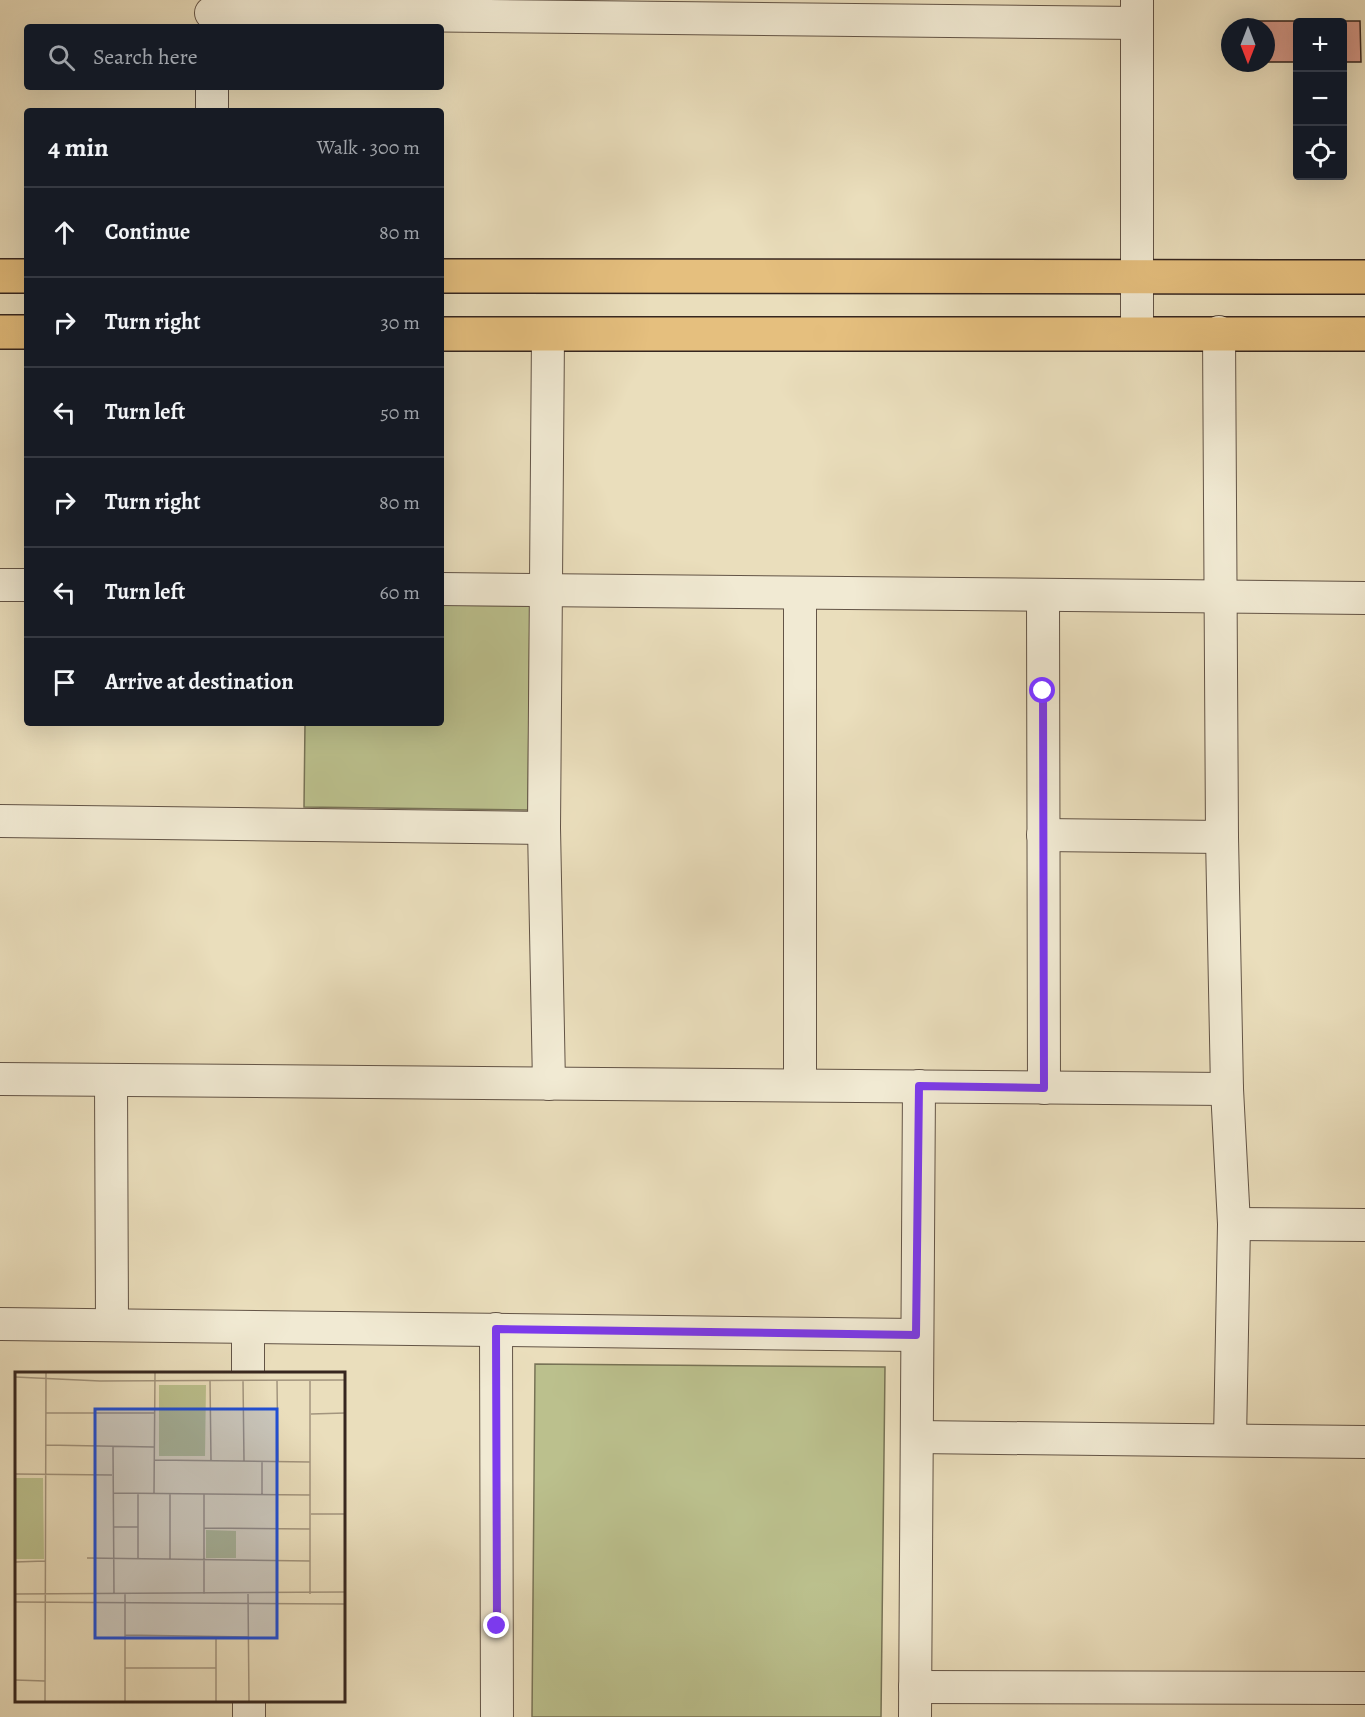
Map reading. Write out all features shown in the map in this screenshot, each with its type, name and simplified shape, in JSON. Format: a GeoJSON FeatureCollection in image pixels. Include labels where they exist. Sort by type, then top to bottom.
{"type":"FeatureCollection","features":[{"type":"Feature","properties":{"kind":"main road"},"geometry":{"type":"LineString","coordinates":[[0,276],[24,276]]}},
{"type":"Feature","properties":{"kind":"main road"},"geometry":{"type":"LineString","coordinates":[[444,276],[1365,277]]}},
{"type":"Feature","properties":{"kind":"main road"},"geometry":{"type":"LineString","coordinates":[[0,332],[24,332]]}},
{"type":"Feature","properties":{"kind":"main road"},"geometry":{"type":"LineString","coordinates":[[444,334],[1365,334]]}},
{"type":"Feature","properties":{"kind":"street"},"geometry":{"type":"LineString","coordinates":[[211,13],[455,8],[1137,12],[1137,333]]}},
{"type":"Feature","properties":{"kind":"street"},"geometry":{"type":"LineString","coordinates":[[212,90],[212,108]]}},
{"type":"Feature","properties":{"kind":"street"},"geometry":{"type":"LineString","coordinates":[[1219,333],[1222,837],[1227,1089],[1234,1224],[1230,1440]]}},
{"type":"Feature","properties":{"kind":"street"},"geometry":{"type":"LineString","coordinates":[[548,335],[544,590],[544,828],[549,1084]]}},
{"type":"Feature","properties":{"kind":"street"},"geometry":{"type":"LineString","coordinates":[[0,585],[24,585]]}},
{"type":"Feature","properties":{"kind":"street"},"geometry":{"type":"LineString","coordinates":[[444,589],[1365,598]]}},
{"type":"Feature","properties":{"kind":"street"},"geometry":{"type":"LineString","coordinates":[[800,593],[800,1085]]}},
{"type":"Feature","properties":{"kind":"street"},"geometry":{"type":"LineString","coordinates":[[1043,595],[1044,1088]]}},
{"type":"Feature","properties":{"kind":"street"},"geometry":{"type":"LineString","coordinates":[[0,821],[544,828]]}},
{"type":"Feature","properties":{"kind":"street"},"geometry":{"type":"LineString","coordinates":[[1043,835],[1222,837]]}},
{"type":"Feature","properties":{"kind":"street"},"geometry":{"type":"LineString","coordinates":[[0,1079],[1227,1089]]}},
{"type":"Feature","properties":{"kind":"street"},"geometry":{"type":"LineString","coordinates":[[111,1080],[112,1324]]}},
{"type":"Feature","properties":{"kind":"street"},"geometry":{"type":"LineString","coordinates":[[919,1086],[915,1702],[1365,1688]]}},
{"type":"Feature","properties":{"kind":"street"},"geometry":{"type":"LineString","coordinates":[[1234,1224],[1365,1226]]}},
{"type":"Feature","properties":{"kind":"street"},"geometry":{"type":"LineString","coordinates":[[0,1324],[916,1335]]}},
{"type":"Feature","properties":{"kind":"street"},"geometry":{"type":"LineString","coordinates":[[248,1327],[248,1372]]}},
{"type":"Feature","properties":{"kind":"street"},"geometry":{"type":"LineString","coordinates":[[496,1329],[497,1717]]}},
{"type":"Feature","properties":{"kind":"street"},"geometry":{"type":"LineString","coordinates":[[917,1437],[1365,1442]]}},
{"type":"Feature","properties":{"kind":"green space"},"geometry":{"type":"Polygon","coordinates":[[[444,605],[530,606],[528,810],[304,807],[305,726],[444,726],[444,605]]]}},
{"type":"Feature","properties":{"kind":"green space"},"geometry":{"type":"Polygon","coordinates":[[[535,1364],[885,1367],[881,1717],[532,1717],[535,1364]]]}},
{"type":"Feature","properties":{"kind":"building"},"geometry":{"type":"Polygon","coordinates":[[[1275,21],[1293,21],[1293,62],[1275,62],[1275,21]]]}},
{"type":"Feature","properties":{"kind":"building"},"geometry":{"type":"Polygon","coordinates":[[[1347,21],[1360,21],[1361,62],[1347,62],[1347,21]]]}},
{"type":"Feature","properties":{"kind":"route"},"geometry":{"type":"LineString","coordinates":[[497,1626],[496,1329],[916,1335],[919,1086],[1044,1088],[1043,691]]}}]}
